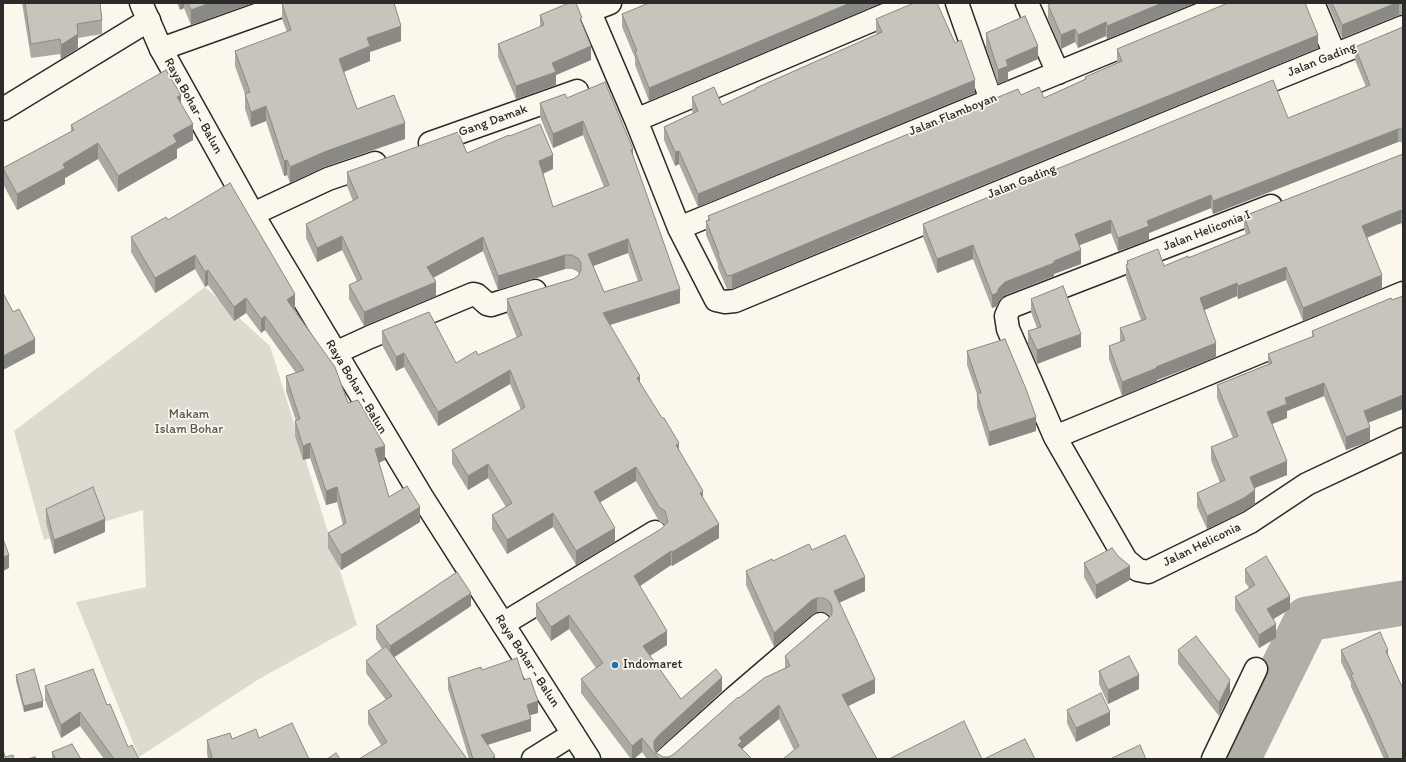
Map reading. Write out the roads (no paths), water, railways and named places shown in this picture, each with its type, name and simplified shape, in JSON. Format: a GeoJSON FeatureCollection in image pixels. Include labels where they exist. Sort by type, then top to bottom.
{"type":"FeatureCollection","features":[{"type":"Feature","properties":{"kind":"street"},"geometry":{"type":"LineString","coordinates":[[161,49],[290,3]]}},
{"type":"Feature","properties":{"kind":"street"},"geometry":{"type":"LineString","coordinates":[[610,3],[587,7],[636,120],[679,228]]}},
{"type":"Feature","properties":{"kind":"street"},"geometry":{"type":"LineString","coordinates":[[636,120],[913,3]]}},
{"type":"Feature","properties":{"kind":"street"},"geometry":{"type":"LineString","coordinates":[[956,3],[991,100]]}},
{"type":"Feature","properties":{"kind":"street"},"geometry":{"type":"LineString","coordinates":[[1027,3],[1058,73]]}},
{"type":"Feature","properties":{"kind":"street","name":"Jalan Flamboyan"},"geometry":{"type":"LineString","coordinates":[[679,228],[1228,3]]}},
{"type":"Feature","properties":{"kind":"street"},"geometry":{"type":"LineString","coordinates":[[1313,3],[1335,55]]}},
{"type":"Feature","properties":{"kind":"street"},"geometry":{"type":"LineString","coordinates":[[3,109],[145,12]]}},
{"type":"Feature","properties":{"kind":"street","name":"Raya Bohar - Balun"},"geometry":{"type":"LineString","coordinates":[[145,12],[161,49],[253,214],[422,497],[589,759]]}},
{"type":"Feature","properties":{"kind":"street","name":"Jalan Gading"},"geometry":{"type":"LineString","coordinates":[[679,228],[716,300],[725,302],[735,301],[1403,27]]}},
{"type":"Feature","properties":{"kind":"street","name":"Gang Damak"},"geometry":{"type":"LineString","coordinates":[[253,214],[328,179],[577,91]]}},
{"type":"Feature","properties":{"kind":"street","name":"Jalan Heliconia I"},"geometry":{"type":"LineString","coordinates":[[1010,307],[1288,199]]}},
{"type":"Feature","properties":{"kind":"street"},"geometry":{"type":"LineString","coordinates":[[336,353],[370,337],[473,294],[477,295],[487,304],[491,305],[556,285]]}},
{"type":"Feature","properties":{"kind":"street"},"geometry":{"type":"LineString","coordinates":[[1055,437],[1403,292]]}},
{"type":"Feature","properties":{"kind":"street","name":"Jalan Heliconia"},"geometry":{"type":"LineString","coordinates":[[1010,307],[1006,316],[1008,329],[1055,437],[1126,560],[1138,570],[1148,572],[1250,522],[1307,484],[1403,439]]}},
{"type":"Feature","properties":{"kind":"street"},"geometry":{"type":"LineString","coordinates":[[503,624],[655,532]]}},
{"type":"Feature","properties":{"kind":"street"},"geometry":{"type":"LineString","coordinates":[[666,759],[820,624]]}},
{"type":"Feature","properties":{"kind":"street"},"geometry":{"type":"LineString","coordinates":[[1213,759],[1256,670]]}},
{"type":"Feature","properties":{"kind":"street"},"geometry":{"type":"LineString","coordinates":[[533,759],[573,734]]}},
{"type":"Feature","properties":{"kind":"waterway"},"geometry":{"type":"LineString","coordinates":[[1238,759],[1307,619],[1403,603]]}},
{"type":"Feature","properties":{"kind":"place","name":"Indomaret"},"geometry":{"type":"Point","coordinates":[615,665]}},
{"type":"Feature","properties":{"kind":"park label","name":"Makam Islam Bohar"},"geometry":{"type":"Point","coordinates":[189,422]}}]}
